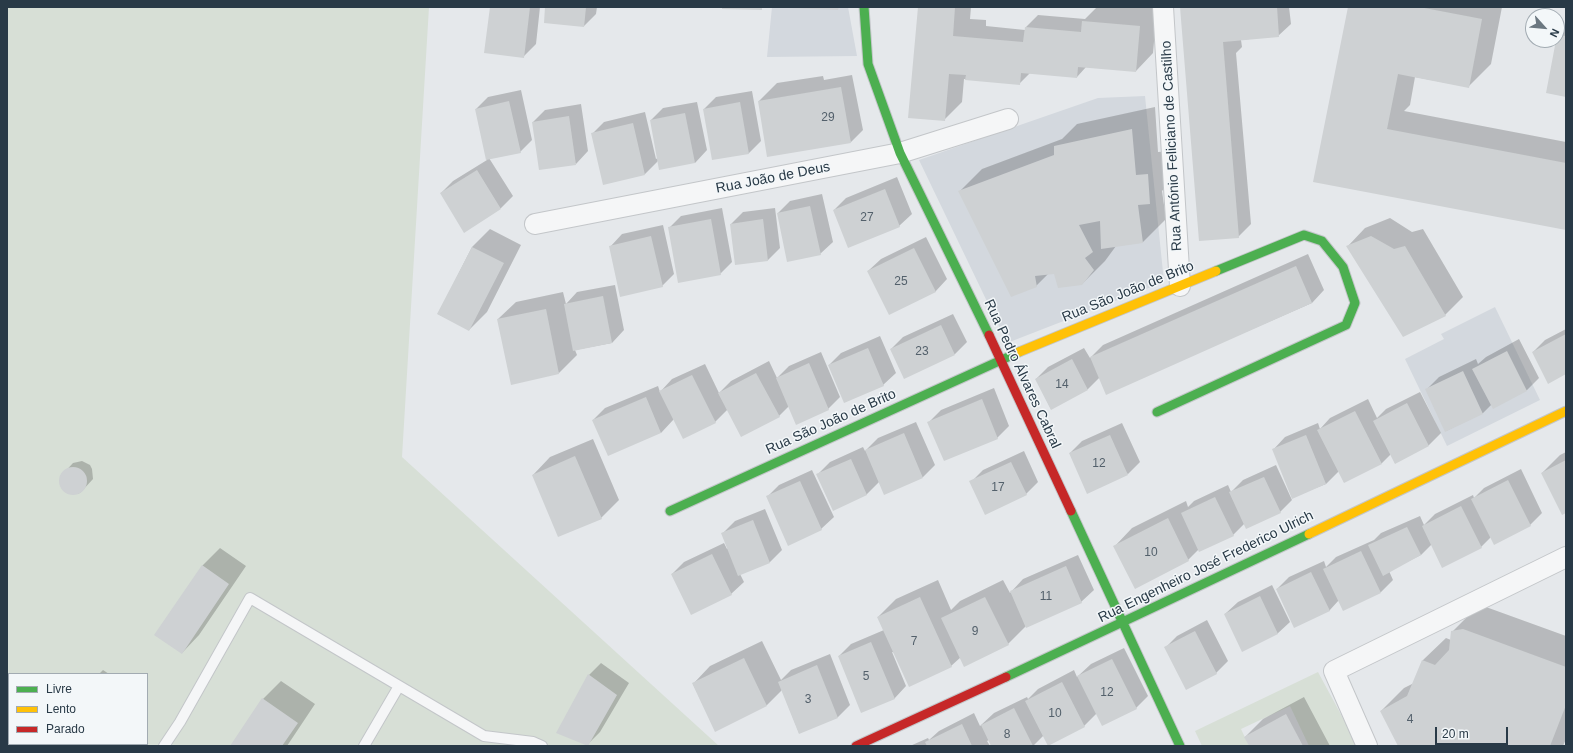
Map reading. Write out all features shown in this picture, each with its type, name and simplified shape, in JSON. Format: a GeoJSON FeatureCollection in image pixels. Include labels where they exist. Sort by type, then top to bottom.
{"type":"FeatureCollection","features":[{"type":"Feature","properties":{"kind":"street","name":"Rua Pedro Álvares Cabral"},"geometry":{"type":"LineString","coordinates":[[864,7],[868,64],[900,154],[1001,360],[1180,746]]}},
{"type":"Feature","properties":{"kind":"street","name":"Rua António Feliciano de Castilho"},"geometry":{"type":"LineString","coordinates":[[1163,7],[1180,286]]}},
{"type":"Feature","properties":{"kind":"street","name":"Rua João de Deus"},"geometry":{"type":"LineString","coordinates":[[535,224],[900,154],[1008,120]]}},
{"type":"Feature","properties":{"kind":"street","name":"Rua São João de Brito"},"geometry":{"type":"LineString","coordinates":[[670,511],[1001,360],[1304,235],[1322,241],[1343,267],[1355,303],[1346,325],[1156,412]]}},
{"type":"Feature","properties":{"kind":"street","name":"Rua Engenheiro José Frederico Ulrich"},"geometry":{"type":"LineString","coordinates":[[856,746],[1122,623],[1566,411]]}},
{"type":"Feature","properties":{"kind":"street"},"geometry":{"type":"LineString","coordinates":[[1367,746],[1334,671],[1566,557]]}},
{"type":"Feature","properties":{"kind":"lane"},"geometry":{"type":"LineString","coordinates":[[164,746],[180,722],[250,598],[484,736],[533,742],[542,746]]}},
{"type":"Feature","properties":{"kind":"lane"},"geometry":{"type":"LineString","coordinates":[[364,746],[399,686]]}},
{"type":"Feature","properties":{"kind":"shaded area"},"geometry":{"type":"Polygon","coordinates":[[[7,7],[429,7],[402,457],[719,746],[7,746],[7,7]]]}},
{"type":"Feature","properties":{"kind":"shaded area"},"geometry":{"type":"Polygon","coordinates":[[[772,7],[848,7],[857,56],[767,57],[772,7]]]}},
{"type":"Feature","properties":{"kind":"shaded area"},"geometry":{"type":"Polygon","coordinates":[[[1145,96],[1164,282],[1007,343],[919,160],[1098,98],[1145,96]]]}},
{"type":"Feature","properties":{"kind":"shaded area"},"geometry":{"type":"Polygon","coordinates":[[[1495,307],[1540,400],[1447,446],[1405,359],[1444,339],[1441,334],[1495,307]]]}},
{"type":"Feature","properties":{"kind":"shaded area"},"geometry":{"type":"Polygon","coordinates":[[[1318,672],[1358,746],[1309,746],[1290,706],[1241,729],[1249,746],[1202,746],[1195,731],[1318,672]]]}},
{"type":"Feature","properties":{"kind":"building"},"geometry":{"type":"Polygon","coordinates":[[[490,7],[530,7],[524,58],[484,53],[490,7]]]}},
{"type":"Feature","properties":{"kind":"building"},"geometry":{"type":"Polygon","coordinates":[[[545,7],[586,7],[584,27],[544,23],[545,7]]]}},
{"type":"Feature","properties":{"kind":"building"},"geometry":{"type":"Polygon","coordinates":[[[722,7],[762,7],[762,10],[722,9],[722,7]]]}},
{"type":"Feature","properties":{"kind":"building"},"geometry":{"type":"Polygon","coordinates":[[[788,7],[839,7],[838,10],[788,7]]]}},
{"type":"Feature","properties":{"kind":"building"},"geometry":{"type":"Polygon","coordinates":[[[918,7],[955,7],[953,36],[1023,42],[1025,27],[1081,32],[1082,21],[1140,26],[1136,72],[1078,67],[1077,78],[1021,73],[1020,85],[965,80],[966,75],[949,74],[945,121],[908,118],[918,7]]]}},
{"type":"Feature","properties":{"kind":"building"},"geometry":{"type":"Polygon","coordinates":[[[1180,7],[1277,7],[1279,37],[1223,42],[1239,238],[1199,241],[1180,7]]]}},
{"type":"Feature","properties":{"kind":"building"},"geometry":{"type":"Polygon","coordinates":[[[1348,7],[1419,7],[1482,19],[1469,88],[1398,74],[1387,129],[1566,163],[1566,230],[1313,182],[1348,7]]]}},
{"type":"Feature","properties":{"kind":"building"},"geometry":{"type":"Polygon","coordinates":[[[1566,36],[1566,97],[1546,93],[1555,48],[1565,48],[1566,36]]]}},
{"type":"Feature","properties":{"kind":"building"},"geometry":{"type":"Polygon","coordinates":[[[841,87],[851,143],[767,157],[758,101],[841,87]]]}},
{"type":"Feature","properties":{"kind":"building"},"geometry":{"type":"Polygon","coordinates":[[[509,101],[521,153],[486,160],[475,109],[509,101]]]}},
{"type":"Feature","properties":{"kind":"building"},"geometry":{"type":"Polygon","coordinates":[[[740,102],[749,154],[712,160],[703,109],[740,102]]]}},
{"type":"Feature","properties":{"kind":"building"},"geometry":{"type":"Polygon","coordinates":[[[685,113],[695,163],[659,170],[650,120],[685,113]]]}},
{"type":"Feature","properties":{"kind":"building"},"geometry":{"type":"Polygon","coordinates":[[[569,116],[576,165],[539,170],[532,122],[569,116]]]}},
{"type":"Feature","properties":{"kind":"building"},"geometry":{"type":"Polygon","coordinates":[[[633,123],[645,175],[603,185],[591,133],[633,123]]]}},
{"type":"Feature","properties":{"kind":"building"},"geometry":{"type":"Polygon","coordinates":[[[1132,129],[1136,175],[1148,174],[1150,204],[1138,205],[1143,243],[1101,249],[1100,221],[1079,225],[1093,252],[1085,258],[1094,270],[1082,285],[1058,288],[1054,274],[1035,276],[1037,287],[1011,297],[958,191],[1054,155],[1054,146],[1132,129]]]}},
{"type":"Feature","properties":{"kind":"building"},"geometry":{"type":"Polygon","coordinates":[[[477,170],[501,209],[464,233],[440,193],[477,170]]]}},
{"type":"Feature","properties":{"kind":"building"},"geometry":{"type":"Polygon","coordinates":[[[885,189],[900,227],[848,248],[833,210],[885,189]]]}},
{"type":"Feature","properties":{"kind":"building"},"geometry":{"type":"Polygon","coordinates":[[[810,206],[821,255],[787,262],[777,213],[810,206]]]}},
{"type":"Feature","properties":{"kind":"building"},"geometry":{"type":"Polygon","coordinates":[[[711,219],[721,275],[678,283],[668,227],[711,219]]]}},
{"type":"Feature","properties":{"kind":"building"},"geometry":{"type":"Polygon","coordinates":[[[763,219],[768,261],[735,265],[730,224],[763,219]]]}},
{"type":"Feature","properties":{"kind":"building"},"geometry":{"type":"Polygon","coordinates":[[[651,236],[663,287],[620,297],[609,246],[651,236]]]}},
{"type":"Feature","properties":{"kind":"building"},"geometry":{"type":"Polygon","coordinates":[[[1371,236],[1394,249],[1405,246],[1446,316],[1403,337],[1346,246],[1371,236]]]}},
{"type":"Feature","properties":{"kind":"building"},"geometry":{"type":"Polygon","coordinates":[[[472,247],[504,263],[469,331],[437,314],[472,247]]]}},
{"type":"Feature","properties":{"kind":"building"},"geometry":{"type":"Polygon","coordinates":[[[914,248],[936,292],[889,315],[867,271],[914,248]]]}},
{"type":"Feature","properties":{"kind":"building"},"geometry":{"type":"Polygon","coordinates":[[[1296,266],[1312,303],[1106,395],[1090,357],[1296,266]]]}},
{"type":"Feature","properties":{"kind":"building"},"geometry":{"type":"Polygon","coordinates":[[[603,296],[612,343],[573,351],[564,304],[603,296]]]}},
{"type":"Feature","properties":{"kind":"building"},"geometry":{"type":"Polygon","coordinates":[[[546,309],[559,374],[511,385],[497,319],[546,309]]]}},
{"type":"Feature","properties":{"kind":"building"},"geometry":{"type":"Polygon","coordinates":[[[941,325],[955,355],[904,379],[890,349],[941,325]]]}},
{"type":"Feature","properties":{"kind":"building"},"geometry":{"type":"Polygon","coordinates":[[[1566,334],[1566,374],[1548,384],[1532,352],[1566,334]]]}},
{"type":"Feature","properties":{"kind":"building"},"geometry":{"type":"Polygon","coordinates":[[[868,348],[884,386],[844,403],[828,365],[868,348]]]}},
{"type":"Feature","properties":{"kind":"building"},"geometry":{"type":"Polygon","coordinates":[[[1507,351],[1527,391],[1493,409],[1472,369],[1507,351]]]}},
{"type":"Feature","properties":{"kind":"building"},"geometry":{"type":"Polygon","coordinates":[[[1072,359],[1088,390],[1051,410],[1035,379],[1072,359]]]}},
{"type":"Feature","properties":{"kind":"building"},"geometry":{"type":"Polygon","coordinates":[[[809,363],[829,410],[796,425],[776,378],[809,363]]]}},
{"type":"Feature","properties":{"kind":"building"},"geometry":{"type":"Polygon","coordinates":[[[1463,371],[1483,414],[1445,432],[1425,389],[1463,371]]]}},
{"type":"Feature","properties":{"kind":"building"},"geometry":{"type":"Polygon","coordinates":[[[756,373],[780,417],[741,437],[718,393],[756,373]]]}},
{"type":"Feature","properties":{"kind":"building"},"geometry":{"type":"Polygon","coordinates":[[[692,375],[716,423],[683,439],[659,391],[692,375]]]}},
{"type":"Feature","properties":{"kind":"building"},"geometry":{"type":"Polygon","coordinates":[[[646,397],[661,433],[608,456],[592,420],[646,397]]]}},
{"type":"Feature","properties":{"kind":"building"},"geometry":{"type":"Polygon","coordinates":[[[982,399],[998,439],[944,461],[927,422],[982,399]]]}},
{"type":"Feature","properties":{"kind":"building"},"geometry":{"type":"Polygon","coordinates":[[[1407,403],[1429,446],[1395,464],[1373,421],[1407,403]]]}},
{"type":"Feature","properties":{"kind":"building"},"geometry":{"type":"Polygon","coordinates":[[[1355,411],[1382,464],[1344,483],[1317,430],[1355,411]]]}},
{"type":"Feature","properties":{"kind":"building"},"geometry":{"type":"Polygon","coordinates":[[[904,433],[923,478],[884,495],[865,450],[904,433]]]}},
{"type":"Feature","properties":{"kind":"building"},"geometry":{"type":"Polygon","coordinates":[[[1110,435],[1128,475],[1087,494],[1069,453],[1110,435]]]}},
{"type":"Feature","properties":{"kind":"building"},"geometry":{"type":"Polygon","coordinates":[[[1306,435],[1326,484],[1292,499],[1272,449],[1306,435]]]}},
{"type":"Feature","properties":{"kind":"building"},"geometry":{"type":"Polygon","coordinates":[[[575,456],[602,519],[558,537],[532,475],[575,456]]]}},
{"type":"Feature","properties":{"kind":"building"},"geometry":{"type":"Polygon","coordinates":[[[851,459],[867,495],[833,511],[816,474],[851,459]]]}},
{"type":"Feature","properties":{"kind":"building"},"geometry":{"type":"Polygon","coordinates":[[[1566,460],[1566,513],[1562,515],[1541,473],[1566,460]]]}},
{"type":"Feature","properties":{"kind":"building"},"geometry":{"type":"Polygon","coordinates":[[[1011,462],[1027,495],[985,515],[969,481],[1011,462]]]}},
{"type":"Feature","properties":{"kind":"building"},"geometry":{"type":"Polygon","coordinates":[[[73,467],[79,468],[83,471],[86,475],[86,487],[83,491],[79,494],[73,495],[67,494],[63,491],[60,487],[59,481],[60,475],[63,471],[67,468],[73,467]]]}},
{"type":"Feature","properties":{"kind":"building"},"geometry":{"type":"Polygon","coordinates":[[[1264,477],[1281,513],[1246,529],[1229,492],[1264,477]]]}},
{"type":"Feature","properties":{"kind":"building"},"geometry":{"type":"Polygon","coordinates":[[[1508,480],[1531,526],[1494,545],[1471,499],[1508,480]]]}},
{"type":"Feature","properties":{"kind":"building"},"geometry":{"type":"Polygon","coordinates":[[[800,481],[822,530],[788,546],[766,496],[800,481]]]}},
{"type":"Feature","properties":{"kind":"building"},"geometry":{"type":"Polygon","coordinates":[[[1215,497],[1234,536],[1199,552],[1181,513],[1215,497]]]}},
{"type":"Feature","properties":{"kind":"building"},"geometry":{"type":"Polygon","coordinates":[[[1461,506],[1482,548],[1442,568],[1422,526],[1461,506]]]}},
{"type":"Feature","properties":{"kind":"building"},"geometry":{"type":"Polygon","coordinates":[[[1168,518],[1189,561],[1135,589],[1113,546],[1168,518]]]}},
{"type":"Feature","properties":{"kind":"building"},"geometry":{"type":"Polygon","coordinates":[[[753,520],[770,563],[738,576],[721,533],[753,520]]]}},
{"type":"Feature","properties":{"kind":"building"},"geometry":{"type":"Polygon","coordinates":[[[1407,527],[1421,555],[1383,576],[1368,545],[1407,527]]]}},
{"type":"Feature","properties":{"kind":"building"},"geometry":{"type":"Polygon","coordinates":[[[1361,551],[1381,593],[1343,611],[1323,569],[1361,551]]]}},
{"type":"Feature","properties":{"kind":"building"},"geometry":{"type":"Polygon","coordinates":[[[712,554],[732,595],[691,615],[671,574],[712,554]]]}},
{"type":"Feature","properties":{"kind":"building"},"geometry":{"type":"Polygon","coordinates":[[[202,565],[229,584],[182,654],[154,635],[202,565]]]}},
{"type":"Feature","properties":{"kind":"building"},"geometry":{"type":"Polygon","coordinates":[[[1066,566],[1082,603],[1026,628],[1010,591],[1066,566]]]}},
{"type":"Feature","properties":{"kind":"building"},"geometry":{"type":"Polygon","coordinates":[[[1311,572],[1330,611],[1294,628],[1276,589],[1311,572]]]}},
{"type":"Feature","properties":{"kind":"building"},"geometry":{"type":"Polygon","coordinates":[[[1260,596],[1278,634],[1242,652],[1224,614],[1260,596]]]}},
{"type":"Feature","properties":{"kind":"building"},"geometry":{"type":"Polygon","coordinates":[[[920,597],[952,667],[909,687],[877,617],[920,597]]]}},
{"type":"Feature","properties":{"kind":"building"},"geometry":{"type":"Polygon","coordinates":[[[985,597],[1009,645],[964,667],[941,618],[985,597]]]}},
{"type":"Feature","properties":{"kind":"building"},"geometry":{"type":"Polygon","coordinates":[[[1463,629],[1566,667],[1566,705],[1550,746],[1398,746],[1380,711],[1407,696],[1422,660],[1435,665],[1449,650],[1451,631],[1463,629]]]}},
{"type":"Feature","properties":{"kind":"building"},"geometry":{"type":"Polygon","coordinates":[[[1195,631],[1217,674],[1186,690],[1164,647],[1195,631]]]}},
{"type":"Feature","properties":{"kind":"building"},"geometry":{"type":"Polygon","coordinates":[[[871,642],[895,699],[861,713],[838,656],[871,642]]]}},
{"type":"Feature","properties":{"kind":"building"},"geometry":{"type":"Polygon","coordinates":[[[744,658],[767,706],[715,732],[692,683],[744,658]]]}},
{"type":"Feature","properties":{"kind":"building"},"geometry":{"type":"Polygon","coordinates":[[[1112,659],[1137,709],[1102,726],[1077,676],[1112,659]]]}},
{"type":"Feature","properties":{"kind":"building"},"geometry":{"type":"Polygon","coordinates":[[[817,665],[838,718],[799,734],[778,682],[817,665]]]}},
{"type":"Feature","properties":{"kind":"building"},"geometry":{"type":"Polygon","coordinates":[[[588,674],[617,695],[588,746],[556,733],[588,674]]]}},
{"type":"Feature","properties":{"kind":"building"},"geometry":{"type":"Polygon","coordinates":[[[1062,682],[1085,727],[1048,746],[1025,701],[1062,682]]]}},
{"type":"Feature","properties":{"kind":"building"},"geometry":{"type":"Polygon","coordinates":[[[262,698],[298,723],[282,746],[230,746],[262,698]]]}},
{"type":"Feature","properties":{"kind":"building"},"geometry":{"type":"Polygon","coordinates":[[[1014,708],[1033,746],[991,746],[981,725],[1014,708]]]}},
{"type":"Feature","properties":{"kind":"building"},"geometry":{"type":"Polygon","coordinates":[[[1286,714],[1303,746],[1249,746],[1244,737],[1286,714]]]}},
{"type":"Feature","properties":{"kind":"building"},"geometry":{"type":"Polygon","coordinates":[[[962,724],[972,746],[927,746],[925,742],[962,724]]]}},
{"type":"Feature","properties":{"kind":"traffic: fast"},"geometry":{"type":"LineString","coordinates":[[864,7],[868,64],[900,153],[989,335]]}},
{"type":"Feature","properties":{"kind":"traffic: fast"},"geometry":{"type":"LineString","coordinates":[[1157,412],[1346,325],[1355,303],[1343,267],[1322,241],[1304,235],[1216,271]]}},
{"type":"Feature","properties":{"kind":"traffic: fast"},"geometry":{"type":"LineString","coordinates":[[670,511],[1019,352]]}},
{"type":"Feature","properties":{"kind":"traffic: fast"},"geometry":{"type":"LineString","coordinates":[[1071,511],[1180,746]]}},
{"type":"Feature","properties":{"kind":"traffic: fast"},"geometry":{"type":"LineString","coordinates":[[1006,677],[1309,534]]}},
{"type":"Feature","properties":{"kind":"traffic: slow"},"geometry":{"type":"LineString","coordinates":[[1019,352],[1216,271]]}},
{"type":"Feature","properties":{"kind":"traffic: slow"},"geometry":{"type":"LineString","coordinates":[[1309,534],[1566,411]]}},
{"type":"Feature","properties":{"kind":"traffic: jam"},"geometry":{"type":"LineString","coordinates":[[989,335],[1071,511]]}},
{"type":"Feature","properties":{"kind":"traffic: jam"},"geometry":{"type":"LineString","coordinates":[[856,746],[1006,677]]}}]}
